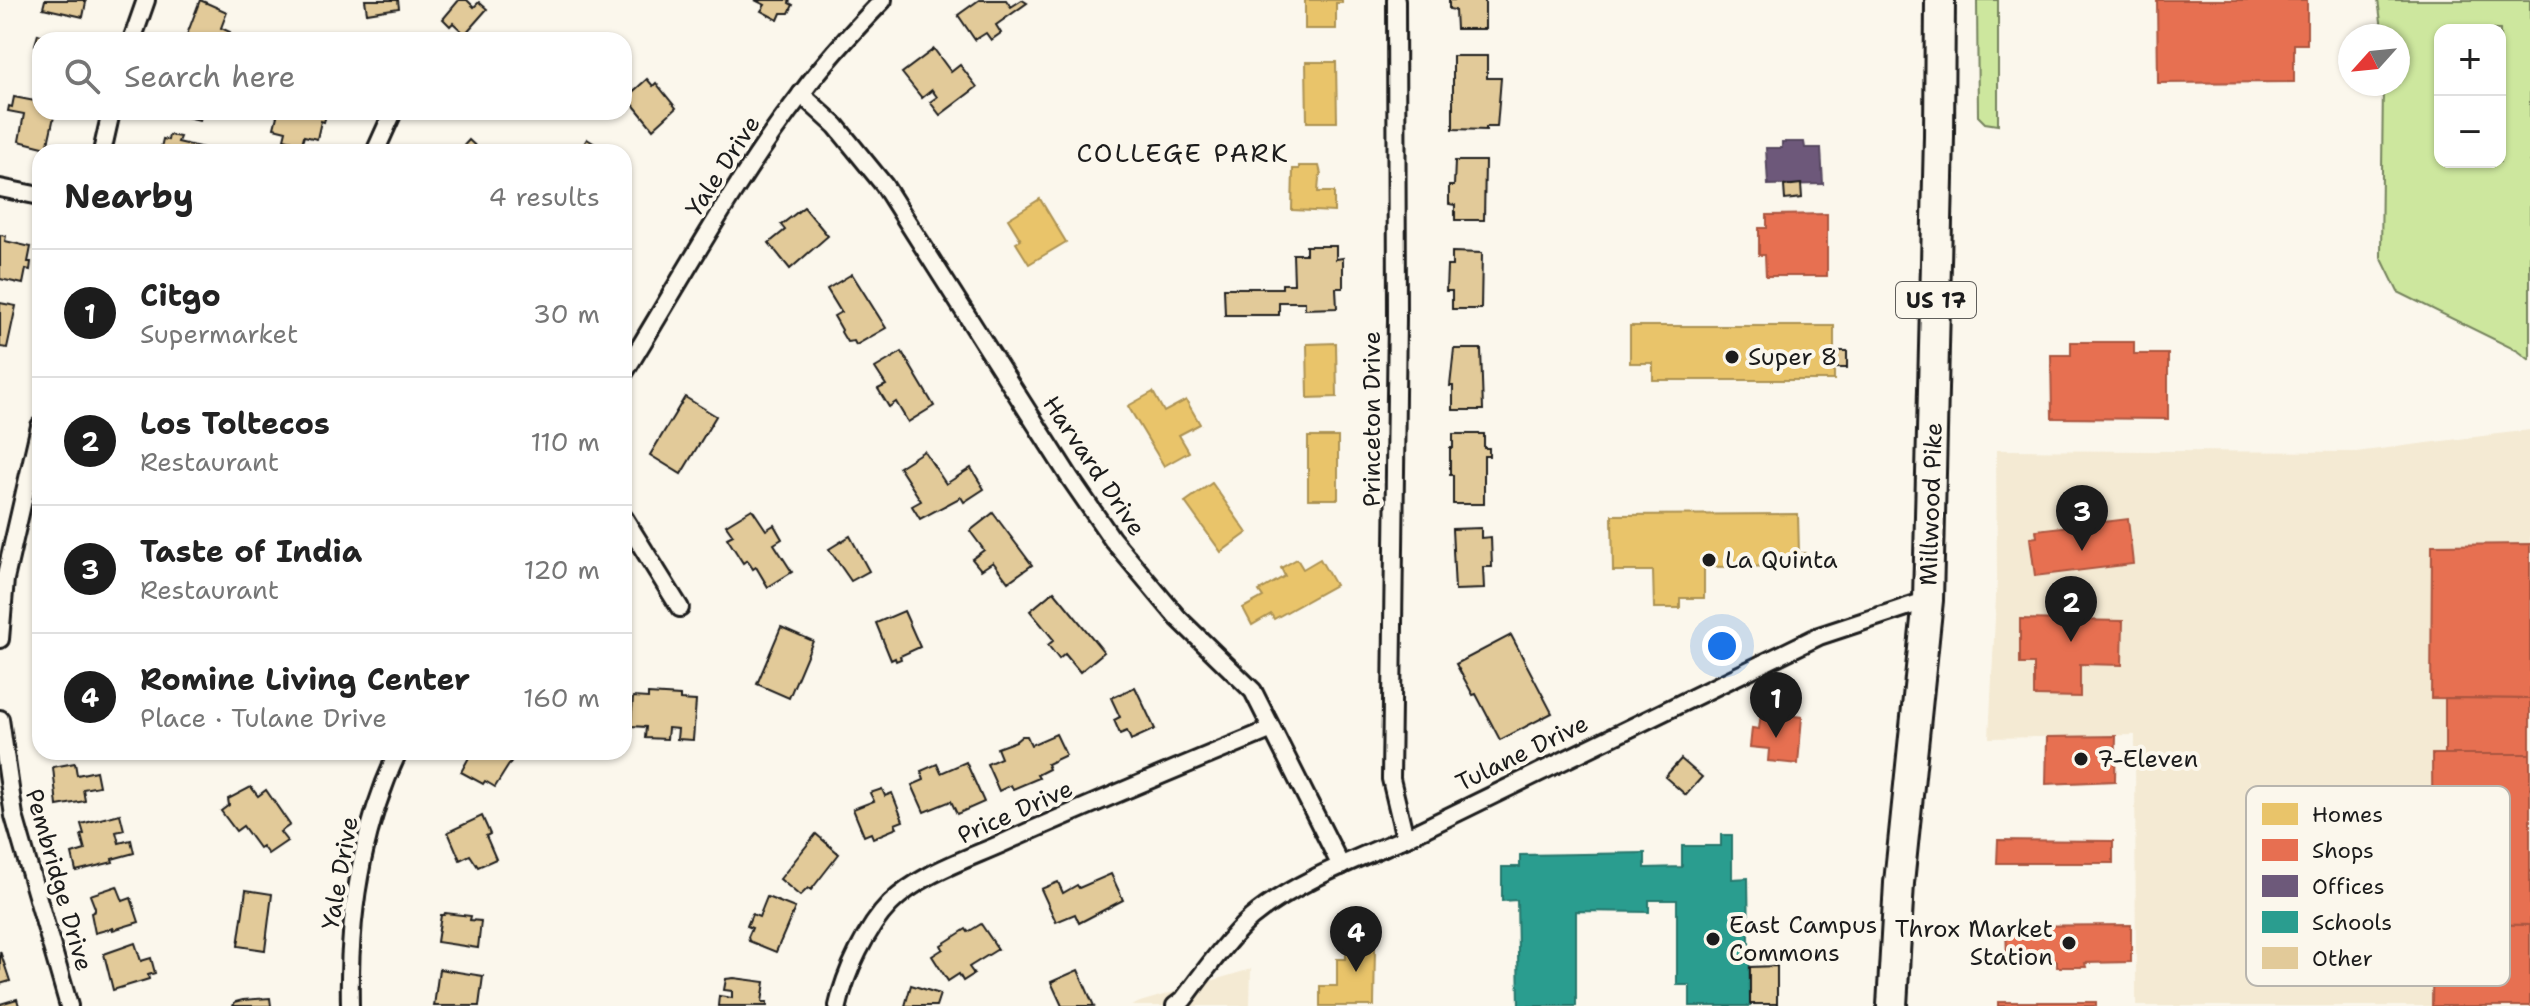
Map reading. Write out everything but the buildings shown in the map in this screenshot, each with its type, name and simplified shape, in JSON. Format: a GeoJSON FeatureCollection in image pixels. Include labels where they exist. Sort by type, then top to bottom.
{"type":"FeatureCollection","features":[{"type":"Feature","properties":{"kind":"highway","name":"Millwood Pike"},"geometry":{"type":"LineString","coordinates":[[1892,1006],[1899,883],[1928,600],[1940,0]]}},
{"type":"Feature","properties":{"kind":"street"},"geometry":{"type":"LineString","coordinates":[[135,32],[146,0]]}},
{"type":"Feature","properties":{"kind":"street","name":"Yale Drive"},"geometry":{"type":"LineString","coordinates":[[632,360],[704,239],[801,94],[883,0]]}},
{"type":"Feature","properties":{"kind":"street","name":"Princeton Drive"},"geometry":{"type":"LineString","coordinates":[[1396,0],[1397,394],[1391,779],[1405,838]]}},
{"type":"Feature","properties":{"kind":"street","name":"Harvard Drive"},"geometry":{"type":"LineString","coordinates":[[801,94],[836,126],[884,185],[1112,539],[1178,618],[1253,691],[1341,866]]}},
{"type":"Feature","properties":{"kind":"street"},"geometry":{"type":"LineString","coordinates":[[104,144],[109,120]]}},
{"type":"Feature","properties":{"kind":"street"},"geometry":{"type":"LineString","coordinates":[[379,144],[389,120]]}},
{"type":"Feature","properties":{"kind":"street"},"geometry":{"type":"LineString","coordinates":[[0,188],[32,194]]}},
{"type":"Feature","properties":{"kind":"street"},"geometry":{"type":"LineString","coordinates":[[0,639],[5,579],[32,461]]}},
{"type":"Feature","properties":{"kind":"street"},"geometry":{"type":"LineString","coordinates":[[632,531],[680,608]]}},
{"type":"Feature","properties":{"kind":"street","name":"Tulane Drive"},"geometry":{"type":"LineString","coordinates":[[1175,1006],[1247,921],[1270,903],[1819,636],[1928,600]]}},
{"type":"Feature","properties":{"kind":"street","name":"Pembridge Drive"},"geometry":{"type":"LineString","coordinates":[[0,719],[14,816],[69,1006]]}},
{"type":"Feature","properties":{"kind":"street","name":"Price Drive"},"geometry":{"type":"LineString","coordinates":[[838,1006],[851,968],[874,924],[891,903],[911,887],[937,872],[1056,819],[1272,729]]}},
{"type":"Feature","properties":{"kind":"street","name":"Yale Drive"},"geometry":{"type":"LineString","coordinates":[[350,1006],[351,948],[367,842],[395,760]]}},
{"type":"Feature","properties":{"kind":"shaded area"},"geometry":{"type":"Polygon","coordinates":[[[2530,430],[2530,1006],[2136,1006],[2135,735],[1989,738],[1997,578],[1996,450],[2356,452],[2530,430]]]}},
{"type":"Feature","properties":{"kind":"shaded area"},"geometry":{"type":"Polygon","coordinates":[[[1251,969],[1250,1006],[1131,1006],[1140,1002],[1251,969]]]}},
{"type":"Feature","properties":{"kind":"green space"},"geometry":{"type":"Polygon","coordinates":[[[1977,0],[1998,0],[1998,125],[1985,123],[1978,116],[1977,0]]]}},
{"type":"Feature","properties":{"kind":"green space"},"geometry":{"type":"Polygon","coordinates":[[[2378,0],[2530,0],[2530,360],[2518,351],[2398,292],[2381,257],[2383,96],[2410,96],[2410,24],[2381,24],[2378,0]]]}},
{"type":"Feature","properties":{"kind":"place","name":"Super 8"},"geometry":{"type":"Point","coordinates":[1732,357]}},
{"type":"Feature","properties":{"kind":"place","name":"Taste of India"},"geometry":{"type":"Point","coordinates":[2082,551]}},
{"type":"Feature","properties":{"kind":"place","name":"La Quinta"},"geometry":{"type":"Point","coordinates":[1709,560]}},
{"type":"Feature","properties":{"kind":"place","name":"Los Toltecos"},"geometry":{"type":"Point","coordinates":[2071,642]}},
{"type":"Feature","properties":{"kind":"place","name":"Citgo"},"geometry":{"type":"Point","coordinates":[1776,738]}},
{"type":"Feature","properties":{"kind":"place","name":"7-Eleven"},"geometry":{"type":"Point","coordinates":[2081,759]}},
{"type":"Feature","properties":{"kind":"place","name":"East Campus Commons"},"geometry":{"type":"Point","coordinates":[1713,939]}},
{"type":"Feature","properties":{"kind":"place","name":"Throx Market Station"},"geometry":{"type":"Point","coordinates":[2069,943]}},
{"type":"Feature","properties":{"kind":"place","name":"Romine Living Center"},"geometry":{"type":"Point","coordinates":[1356,972]}},
{"type":"Feature","properties":{"kind":"district","name":"COLLEGE PARK"},"geometry":{"type":"Point","coordinates":[1183,152]}}]}
